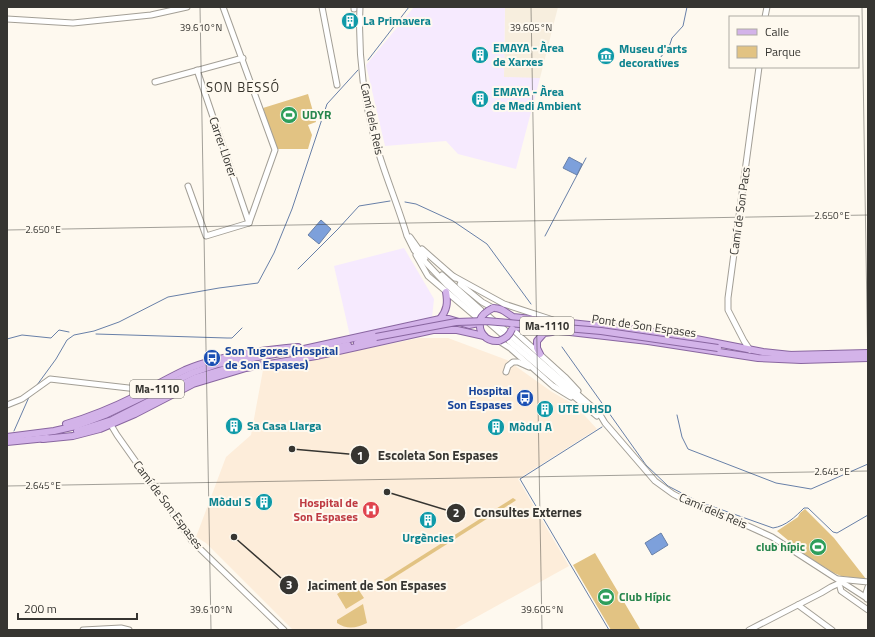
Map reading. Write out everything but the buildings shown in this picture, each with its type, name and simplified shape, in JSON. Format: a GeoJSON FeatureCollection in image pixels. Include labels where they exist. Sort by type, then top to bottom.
{"type":"FeatureCollection","features":[{"type":"Feature","properties":{"kind":"main road"},"geometry":{"type":"LineString","coordinates":[[440,318],[447,308],[448,300],[446,292]]}},
{"type":"Feature","properties":{"kind":"main road","name":"Ma-1110"},"geometry":{"type":"LineString","coordinates":[[493,308],[504,310],[512,317],[647,331],[750,350],[791,355]]}},
{"type":"Feature","properties":{"kind":"main road"},"geometry":{"type":"LineString","coordinates":[[484,336],[481,332],[483,314],[493,308]]}},
{"type":"Feature","properties":{"kind":"main road","name":"Ma-1110"},"geometry":{"type":"LineString","coordinates":[[7,442],[43,439],[65,435],[112,420],[196,378],[236,366],[305,352],[364,345],[434,330],[457,330],[484,336],[491,341],[499,341],[505,339],[509,335],[508,330],[510,315]]}},
{"type":"Feature","properties":{"kind":"main road","name":"Ma-1110"},"geometry":{"type":"LineString","coordinates":[[7,437],[26,436],[76,426],[130,404],[192,373],[218,364],[291,352],[305,352],[323,344],[440,318],[469,325],[483,320]]}},
{"type":"Feature","properties":{"kind":"main road","name":"Pont de Son Espases"},"geometry":{"type":"LineString","coordinates":[[305,352],[425,327],[456,322],[486,321],[601,331],[718,348]]}},
{"type":"Feature","properties":{"kind":"main road","name":"Ma-1110"},"geometry":{"type":"LineString","coordinates":[[508,330],[570,332],[648,341],[758,358],[801,360],[868,358]]}},
{"type":"Feature","properties":{"kind":"main road"},"geometry":{"type":"LineString","coordinates":[[540,354],[537,348],[537,341],[544,333],[570,332]]}},
{"type":"Feature","properties":{"kind":"main road"},"geometry":{"type":"LineString","coordinates":[[26,436],[76,421],[102,411],[186,370],[222,359],[280,348],[323,344]]}},
{"type":"Feature","properties":{"kind":"main road"},"geometry":{"type":"LineString","coordinates":[[43,439],[73,436],[111,425],[193,384],[229,372],[316,356],[364,345]]}},
{"type":"Feature","properties":{"kind":"main road","name":"Ma-1110"},"geometry":{"type":"LineString","coordinates":[[718,348],[771,359]]}},
{"type":"Feature","properties":{"kind":"main road","name":"Ma-1110"},"geometry":{"type":"LineString","coordinates":[[718,348],[791,355],[868,353]]}},
{"type":"Feature","properties":{"kind":"street"},"geometry":{"type":"LineString","coordinates":[[163,7],[168,12]]}},
{"type":"Feature","properties":{"kind":"street"},"geometry":{"type":"LineString","coordinates":[[7,19],[73,23],[151,15],[187,7]]}},
{"type":"Feature","properties":{"kind":"street"},"geometry":{"type":"LineString","coordinates":[[188,186],[206,236],[249,223],[275,150],[224,7]]}},
{"type":"Feature","properties":{"kind":"street"},"geometry":{"type":"LineString","coordinates":[[322,7],[337,85]]}},
{"type":"Feature","properties":{"kind":"street","name":"Camí dels Reis"},"geometry":{"type":"LineString","coordinates":[[360,7],[359,27],[361,62],[374,137],[404,228],[414,250],[447,285],[480,312],[428,261],[404,228]]}},
{"type":"Feature","properties":{"kind":"street"},"geometry":{"type":"LineString","coordinates":[[155,82],[243,58]]}},
{"type":"Feature","properties":{"kind":"street","name":"Camí de Son Pacs"},"geometry":{"type":"LineString","coordinates":[[750,350],[728,310],[728,298],[759,68]]}},
{"type":"Feature","properties":{"kind":"street","name":"Carrer Llorer"},"geometry":{"type":"LineString","coordinates":[[197,70],[249,223]]}},
{"type":"Feature","properties":{"kind":"street"},"geometry":{"type":"LineString","coordinates":[[413,241],[482,302],[493,308]]}},
{"type":"Feature","properties":{"kind":"street"},"geometry":{"type":"LineString","coordinates":[[414,250],[428,276],[446,292],[483,320],[508,330],[540,354],[565,377],[582,400]]}},
{"type":"Feature","properties":{"kind":"street"},"geometry":{"type":"LineString","coordinates":[[453,276],[504,304],[558,321]]}},
{"type":"Feature","properties":{"kind":"street","name":"Camí dels Reis"},"geometry":{"type":"LineString","coordinates":[[511,339],[599,413],[605,423],[655,481],[673,494],[690,503],[772,537],[827,573],[839,583],[868,599]]}},
{"type":"Feature","properties":{"kind":"street"},"geometry":{"type":"LineString","coordinates":[[499,341],[510,348],[553,386],[582,400]]}},
{"type":"Feature","properties":{"kind":"street"},"geometry":{"type":"LineString","coordinates":[[506,372],[508,366],[513,362],[526,365],[537,371]]}},
{"type":"Feature","properties":{"kind":"street"},"geometry":{"type":"LineString","coordinates":[[7,405],[22,399],[50,379],[146,390]]}},
{"type":"Feature","properties":{"kind":"street","name":"Camí de Son Espases"},"geometry":{"type":"LineString","coordinates":[[111,425],[192,541],[284,630]]}},
{"type":"Feature","properties":{"kind":"street"},"geometry":{"type":"LineString","coordinates":[[826,590],[831,583],[831,579],[827,573]]}},
{"type":"Feature","properties":{"kind":"street","name":"Camí dels Reis"},"geometry":{"type":"LineString","coordinates":[[839,583],[868,582]]}},
{"type":"Feature","properties":{"kind":"street"},"geometry":{"type":"LineString","coordinates":[[749,630],[839,583],[841,591],[868,610]]}},
{"type":"Feature","properties":{"kind":"street","name":"Camí dels Reis"},"geometry":{"type":"LineString","coordinates":[[868,587],[866,593],[868,599]]}},
{"type":"Feature","properties":{"kind":"street"},"geometry":{"type":"LineString","coordinates":[[798,605],[832,630]]}},
{"type":"Feature","properties":{"kind":"street"},"geometry":{"type":"LineString","coordinates":[[83,630],[121,628],[129,630]]}},
{"type":"Feature","properties":{"kind":"shaded area"},"geometry":{"type":"Polygon","coordinates":[[[414,7],[505,7],[504,77],[540,78],[516,169],[458,154],[446,141],[385,146],[366,65],[414,7]]]}},
{"type":"Feature","properties":{"kind":"shaded area"},"geometry":{"type":"Polygon","coordinates":[[[505,7],[558,7],[540,78],[504,78],[505,7]]]}},
{"type":"Feature","properties":{"kind":"shaded area"},"geometry":{"type":"Polygon","coordinates":[[[404,248],[434,299],[432,318],[350,336],[334,266],[404,248]]]}},
{"type":"Feature","properties":{"kind":"shaded area","name":"Hospital de Son Espases"},"geometry":{"type":"Polygon","coordinates":[[[419,338],[448,338],[507,360],[552,392],[575,405],[597,429],[518,479],[569,566],[453,630],[293,630],[206,543],[196,537],[226,457],[251,435],[263,370],[419,338]]]}},
{"type":"Feature","properties":{"kind":"green space","name":"UDYR"},"geometry":{"type":"Polygon","coordinates":[[[308,94],[316,122],[308,125],[312,135],[308,149],[277,149],[263,108],[308,94]]]}},
{"type":"Feature","properties":{"kind":"green space"},"geometry":{"type":"Polygon","coordinates":[[[513,498],[516,500],[515,501],[384,584],[381,583],[382,581],[513,498]]]}},
{"type":"Feature","properties":{"kind":"green space","name":"club hípic"},"geometry":{"type":"Polygon","coordinates":[[[805,509],[834,538],[866,579],[841,576],[834,573],[807,556],[777,531],[798,517],[805,509]]]}},
{"type":"Feature","properties":{"kind":"green space","name":"Club Hípic"},"geometry":{"type":"Polygon","coordinates":[[[595,553],[641,630],[611,630],[573,565],[595,553]]]}},
{"type":"Feature","properties":{"kind":"green space"},"geometry":{"type":"Polygon","coordinates":[[[354,583],[364,598],[346,609],[337,594],[354,583]]]}},
{"type":"Feature","properties":{"kind":"green space"},"geometry":{"type":"Polygon","coordinates":[[[363,604],[367,623],[352,628],[344,627],[337,623],[337,620],[363,604]]]}},
{"type":"Feature","properties":{"kind":"water"},"geometry":{"type":"Polygon","coordinates":[[[569,157],[582,164],[577,175],[563,168],[569,157]]]}},
{"type":"Feature","properties":{"kind":"water"},"geometry":{"type":"Polygon","coordinates":[[[321,220],[331,229],[319,244],[308,235],[321,220]]]}},
{"type":"Feature","properties":{"kind":"water"},"geometry":{"type":"Polygon","coordinates":[[[661,533],[668,545],[652,555],[645,543],[661,533]]]}},
{"type":"Feature","properties":{"kind":"waterway"},"geometry":{"type":"LineString","coordinates":[[368,60],[409,7]]}},
{"type":"Feature","properties":{"kind":"waterway"},"geometry":{"type":"LineString","coordinates":[[660,58],[669,47],[672,38],[683,26],[687,7]]}},
{"type":"Feature","properties":{"kind":"waterway"},"geometry":{"type":"LineString","coordinates":[[37,385],[56,359],[67,340],[74,335],[94,331],[119,322],[168,297],[258,283],[274,253],[292,209],[327,104],[358,70]]}},
{"type":"Feature","properties":{"kind":"waterway"},"geometry":{"type":"LineString","coordinates":[[545,236],[586,158]]}},
{"type":"Feature","properties":{"kind":"waterway"},"geometry":{"type":"LineString","coordinates":[[298,269],[359,206],[390,201]]}},
{"type":"Feature","properties":{"kind":"waterway"},"geometry":{"type":"LineString","coordinates":[[405,202],[416,204],[453,221],[487,244],[531,304]]}},
{"type":"Feature","properties":{"kind":"waterway"},"geometry":{"type":"LineString","coordinates":[[96,334],[232,338],[242,328]]}},
{"type":"Feature","properties":{"kind":"waterway"},"geometry":{"type":"LineString","coordinates":[[7,339],[22,335],[51,338],[59,330],[69,332]]}},
{"type":"Feature","properties":{"kind":"waterway"},"geometry":{"type":"LineString","coordinates":[[562,347],[646,465],[668,486],[697,501],[773,528],[778,527],[794,518],[804,508],[808,508],[833,532],[837,533],[868,515]]}},
{"type":"Feature","properties":{"kind":"waterway"},"geometry":{"type":"LineString","coordinates":[[14,431],[29,397]]}},
{"type":"Feature","properties":{"kind":"waterway"},"geometry":{"type":"LineString","coordinates":[[677,415],[682,437],[688,449],[776,483],[811,489],[868,464]]}},
{"type":"Feature","properties":{"kind":"waterway"},"geometry":{"type":"LineString","coordinates":[[602,427],[520,479],[609,630]]}},
{"type":"Feature","properties":{"kind":"place","name":"La Primavera"},"geometry":{"type":"Point","coordinates":[350,21]}},
{"type":"Feature","properties":{"kind":"place","name":"EMAYA - Àrea de Xarxes"},"geometry":{"type":"Point","coordinates":[480,55]}},
{"type":"Feature","properties":{"kind":"place","name":"Museu d'arts decoratives"},"geometry":{"type":"Point","coordinates":[606,56]}},
{"type":"Feature","properties":{"kind":"place","name":"EMAYA - Àrea de Medi Ambient"},"geometry":{"type":"Point","coordinates":[480,99]}},
{"type":"Feature","properties":{"kind":"place","name":"UDYR"},"geometry":{"type":"Point","coordinates":[289,115]}},
{"type":"Feature","properties":{"kind":"place","name":"Son Tugores (Hospital de Son Espases)"},"geometry":{"type":"Point","coordinates":[212,358]}},
{"type":"Feature","properties":{"kind":"place","name":"Hospital Son Espases"},"geometry":{"type":"Point","coordinates":[525,398]}},
{"type":"Feature","properties":{"kind":"place","name":"UTE UHSD"},"geometry":{"type":"Point","coordinates":[545,409]}},
{"type":"Feature","properties":{"kind":"place","name":"Sa Casa Llarga"},"geometry":{"type":"Point","coordinates":[234,426]}},
{"type":"Feature","properties":{"kind":"place","name":"Mòdul A"},"geometry":{"type":"Point","coordinates":[496,427]}},
{"type":"Feature","properties":{"kind":"place","name":"Escoleta Son Espases"},"geometry":{"type":"Point","coordinates":[292,449]}},
{"type":"Feature","properties":{"kind":"place","name":"Consultes Externes"},"geometry":{"type":"Point","coordinates":[387,492]}},
{"type":"Feature","properties":{"kind":"place","name":"Mòdul S"},"geometry":{"type":"Point","coordinates":[264,502]}},
{"type":"Feature","properties":{"kind":"place","name":"Hospital de Son Espases"},"geometry":{"type":"Point","coordinates":[371,510]}},
{"type":"Feature","properties":{"kind":"place","name":"Urgències"},"geometry":{"type":"Point","coordinates":[428,520]}},
{"type":"Feature","properties":{"kind":"place","name":"Jaciment de Son Espases"},"geometry":{"type":"Point","coordinates":[234,537]}},
{"type":"Feature","properties":{"kind":"place","name":"club hípic"},"geometry":{"type":"Point","coordinates":[818,547]}},
{"type":"Feature","properties":{"kind":"place","name":"Club Hípic"},"geometry":{"type":"Point","coordinates":[606,597]}},
{"type":"Feature","properties":{"kind":"district","name":"SON BESSÓ"},"geometry":{"type":"Point","coordinates":[243,87]}}]}
